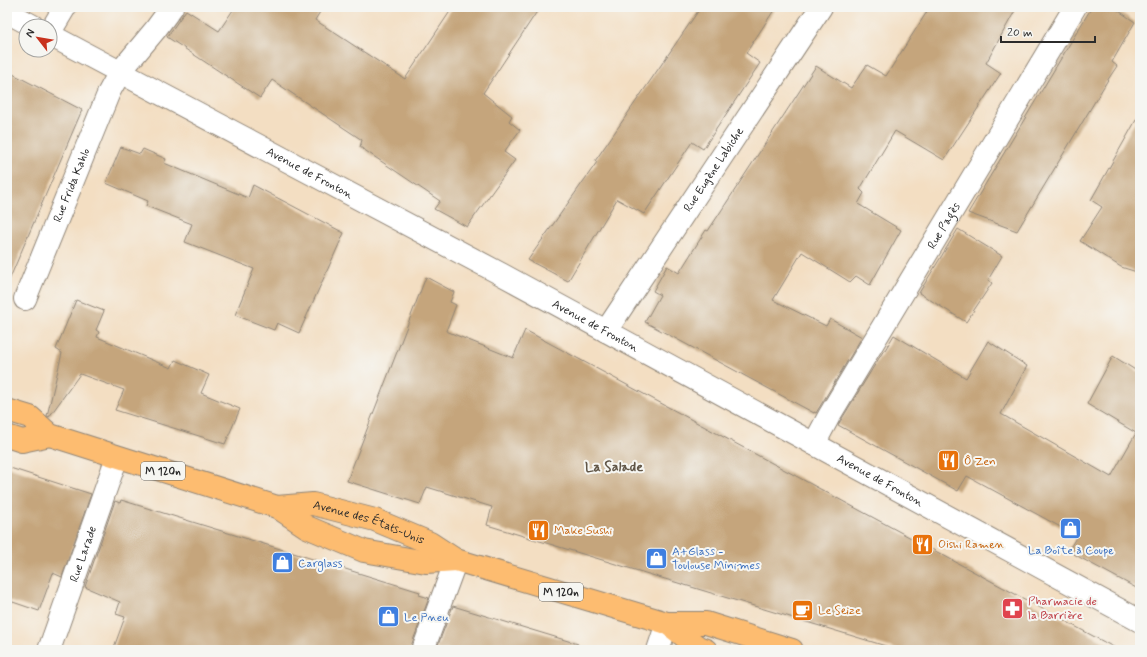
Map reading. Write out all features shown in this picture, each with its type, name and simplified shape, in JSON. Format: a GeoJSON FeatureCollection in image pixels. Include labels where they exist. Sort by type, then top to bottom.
{"type":"FeatureCollection","features":[{"type":"Feature","properties":{"kind":"main road","name":"Avenue des États-Unis"},"geometry":{"type":"LineString","coordinates":[[7,410],[30,417],[50,435],[277,507],[307,527],[364,550],[426,562],[456,560]]}},
{"type":"Feature","properties":{"kind":"main road"},"geometry":{"type":"LineString","coordinates":[[7,436],[22,441],[50,435]]}},
{"type":"Feature","properties":{"kind":"main road","name":"Avenue des États-Unis"},"geometry":{"type":"LineString","coordinates":[[277,507],[313,504],[375,520],[430,543],[456,560],[667,623],[706,623],[792,650]]}},
{"type":"Feature","properties":{"kind":"main road","name":"Avenue des États-Unis"},"geometry":{"type":"LineString","coordinates":[[667,623],[698,647],[706,650]]}},
{"type":"Feature","properties":{"kind":"street"},"geometry":{"type":"LineString","coordinates":[[58,19],[65,7]]}},
{"type":"Feature","properties":{"kind":"street","name":"Rue Frida Kahlo"},"geometry":{"type":"LineString","coordinates":[[25,299],[109,92],[120,72],[172,7]]}},
{"type":"Feature","properties":{"kind":"street","name":"Rue Eugène Labiche"},"geometry":{"type":"LineString","coordinates":[[606,331],[821,7]]}},
{"type":"Feature","properties":{"kind":"street","name":"Rue Pagès"},"geometry":{"type":"LineString","coordinates":[[814,444],[829,416],[1075,7]]}},
{"type":"Feature","properties":{"kind":"street"},"geometry":{"type":"LineString","coordinates":[[7,12],[18,18]]}},
{"type":"Feature","properties":{"kind":"street","name":"Avenue de Fronton"},"geometry":{"type":"LineString","coordinates":[[58,39],[501,274],[1140,621]]}},
{"type":"Feature","properties":{"kind":"street","name":"Rue Larade"},"geometry":{"type":"LineString","coordinates":[[49,650],[117,457]]}},
{"type":"Feature","properties":{"kind":"street"},"geometry":{"type":"LineString","coordinates":[[424,650],[456,560]]}},
{"type":"Feature","properties":{"kind":"street"},"geometry":{"type":"LineString","coordinates":[[658,650],[667,623]]}},
{"type":"Feature","properties":{"kind":"building"},"geometry":{"type":"Polygon","coordinates":[[[235,7],[323,7],[315,20],[405,79],[453,7],[540,7],[483,93],[512,116],[509,121],[520,130],[504,152],[515,160],[467,227],[434,209],[440,201],[360,147],[362,140],[272,80],[260,98],[167,37],[186,10],[219,31],[235,7]]]}},
{"type":"Feature","properties":{"kind":"building"},"geometry":{"type":"Polygon","coordinates":[[[701,7],[776,7],[746,53],[760,63],[703,149],[692,142],[644,214],[617,199],[568,281],[528,260],[597,162],[595,161],[701,7]]]}},
{"type":"Feature","properties":{"kind":"building"},"geometry":{"type":"Polygon","coordinates":[[[930,7],[1017,7],[986,63],[1001,73],[944,160],[895,131],[860,189],[864,193],[858,204],[901,230],[870,285],[856,276],[850,282],[802,252],[773,300],[826,326],[830,319],[862,337],[816,413],[645,322],[660,295],[653,291],[667,266],[679,273],[706,230],[708,231],[816,66],[851,88],[867,65],[886,76],[930,7]]]}},
{"type":"Feature","properties":{"kind":"building"},"geometry":{"type":"Polygon","coordinates":[[[1092,7],[1113,7],[1135,22],[1112,62],[1117,66],[1017,231],[968,213],[1092,7]]]}},
{"type":"Feature","properties":{"kind":"building"},"geometry":{"type":"Polygon","coordinates":[[[7,71],[82,110],[7,285],[7,71]]]}},
{"type":"Feature","properties":{"kind":"building"},"geometry":{"type":"Polygon","coordinates":[[[1140,113],[1140,273],[1121,267],[1080,241],[1102,207],[1091,200],[1140,113]]]}},
{"type":"Feature","properties":{"kind":"building"},"geometry":{"type":"Polygon","coordinates":[[[121,147],[140,154],[143,149],[166,159],[164,163],[248,198],[253,185],[344,233],[299,333],[277,323],[274,330],[235,315],[254,269],[185,242],[192,224],[146,206],[148,201],[106,183],[121,147]]]}},
{"type":"Feature","properties":{"kind":"building"},"geometry":{"type":"Polygon","coordinates":[[[958,229],[1002,256],[988,280],[992,283],[966,322],[919,293],[958,229]]]}},
{"type":"Feature","properties":{"kind":"building"},"geometry":{"type":"Polygon","coordinates":[[[426,277],[454,292],[450,302],[456,305],[446,331],[513,358],[525,330],[1119,650],[899,650],[487,525],[492,507],[427,487],[420,504],[347,481],[426,277]]]}},
{"type":"Feature","properties":{"kind":"building"},"geometry":{"type":"Polygon","coordinates":[[[76,300],[104,311],[96,330],[99,332],[97,337],[171,368],[175,360],[209,375],[201,393],[240,409],[225,444],[115,410],[124,390],[80,374],[49,417],[47,416],[62,353],[56,349],[76,300]]]}},
{"type":"Feature","properties":{"kind":"building"},"geometry":{"type":"Polygon","coordinates":[[[894,335],[966,378],[988,341],[1027,366],[1001,414],[1111,477],[1136,433],[1087,404],[1113,356],[1140,373],[1140,590],[1068,551],[1077,536],[967,476],[958,491],[838,425],[894,335]]]}},
{"type":"Feature","properties":{"kind":"building"},"geometry":{"type":"Polygon","coordinates":[[[7,467],[91,494],[62,577],[53,573],[39,611],[7,600],[7,467]]]}},
{"type":"Feature","properties":{"kind":"building"},"geometry":{"type":"Polygon","coordinates":[[[121,500],[420,592],[419,595],[429,598],[411,646],[411,650],[113,650],[125,617],[116,614],[120,602],[85,587],[115,501],[120,503],[121,500]]]}},
{"type":"Feature","properties":{"kind":"building"},"geometry":{"type":"Polygon","coordinates":[[[453,606],[578,644],[577,650],[436,650],[453,606]]]}},
{"type":"Feature","properties":{"kind":"place","name":"Ô Zen"},"geometry":{"type":"Point","coordinates":[949,461]}},
{"type":"Feature","properties":{"kind":"place","name":"La Boîte à Coupe"},"geometry":{"type":"Point","coordinates":[1071,529]}},
{"type":"Feature","properties":{"kind":"place","name":"Make Sushi"},"geometry":{"type":"Point","coordinates":[539,530]}},
{"type":"Feature","properties":{"kind":"place","name":"Oishi Ramen"},"geometry":{"type":"Point","coordinates":[922,544]}},
{"type":"Feature","properties":{"kind":"place","name":"A+Glass - Toulouse Minimes"},"geometry":{"type":"Point","coordinates":[657,558]}},
{"type":"Feature","properties":{"kind":"place","name":"Carglass"},"geometry":{"type":"Point","coordinates":[282,563]}},
{"type":"Feature","properties":{"kind":"place","name":"Pharmacie de la Barrière"},"geometry":{"type":"Point","coordinates":[1013,608]}},
{"type":"Feature","properties":{"kind":"place","name":"Le Seize"},"geometry":{"type":"Point","coordinates":[803,610]}},
{"type":"Feature","properties":{"kind":"place","name":"Le Pneu"},"geometry":{"type":"Point","coordinates":[389,617]}},
{"type":"Feature","properties":{"kind":"district","name":"La Salade"},"geometry":{"type":"Point","coordinates":[614,466]}}]}
